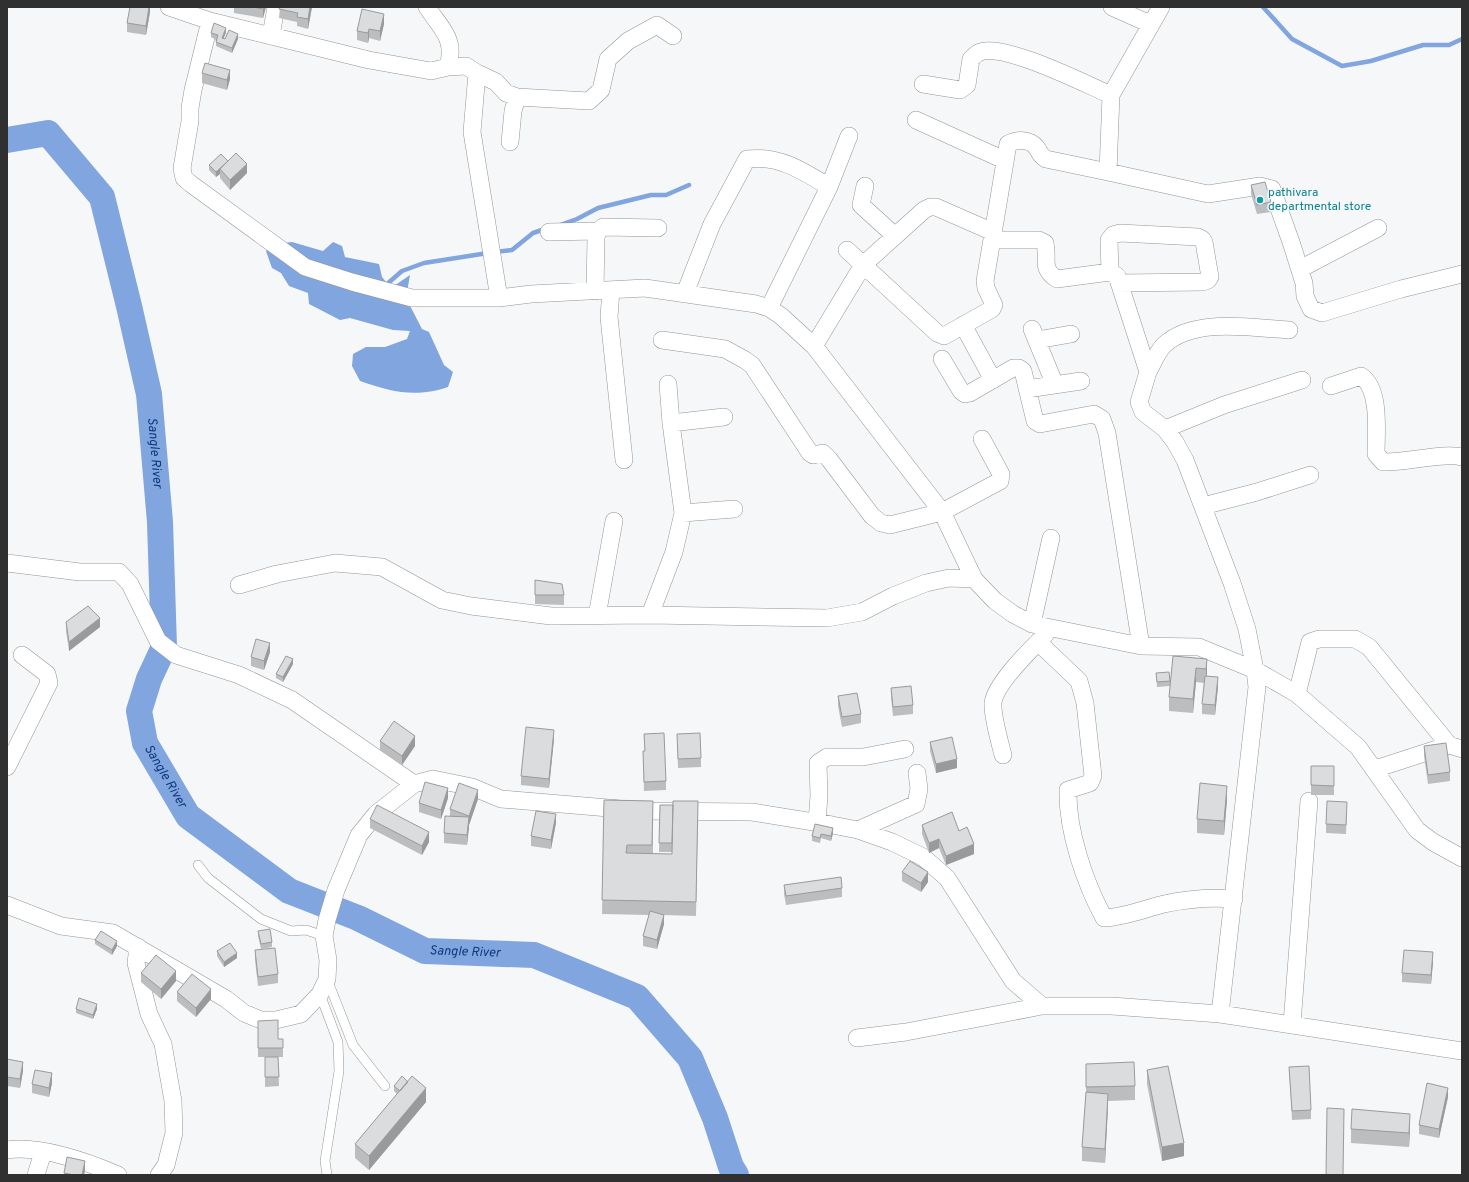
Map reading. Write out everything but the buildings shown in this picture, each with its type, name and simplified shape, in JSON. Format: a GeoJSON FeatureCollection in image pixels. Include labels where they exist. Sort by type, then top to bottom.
{"type":"FeatureCollection","features":[{"type":"Feature","properties":{"kind":"street"},"geometry":{"type":"LineString","coordinates":[[169,7],[210,22],[362,59],[423,71],[466,66],[496,82],[506,93],[517,97],[589,101],[601,90],[608,59],[628,41],[657,25],[673,36]]}},
{"type":"Feature","properties":{"kind":"street"},"geometry":{"type":"LineString","coordinates":[[271,36],[276,7]]}},
{"type":"Feature","properties":{"kind":"street"},"geometry":{"type":"LineString","coordinates":[[427,7],[449,39],[451,56],[448,67]]}},
{"type":"Feature","properties":{"kind":"street"},"geometry":{"type":"LineString","coordinates":[[1112,7],[1150,24]]}},
{"type":"Feature","properties":{"kind":"street"},"geometry":{"type":"LineString","coordinates":[[1108,172],[1111,95],[1161,7]]}},
{"type":"Feature","properties":{"kind":"street"},"geometry":{"type":"LineString","coordinates":[[210,22],[200,55],[190,108],[190,121],[182,168],[184,178],[305,267],[412,298],[499,298],[645,288],[756,304],[769,308],[781,316],[814,346],[942,512],[974,578],[1001,605],[1013,614],[1032,624],[1141,646],[1198,647],[1255,670],[1297,694],[1358,747],[1417,830],[1433,842],[1462,858]]}},
{"type":"Feature","properties":{"kind":"street"},"geometry":{"type":"LineString","coordinates":[[923,84],[960,90],[968,85],[971,59],[980,52],[1000,50],[1111,95]]}},
{"type":"Feature","properties":{"kind":"street"},"geometry":{"type":"LineString","coordinates":[[478,73],[472,132],[499,298]]}},
{"type":"Feature","properties":{"kind":"street"},"geometry":{"type":"LineString","coordinates":[[510,142],[513,111],[517,97]]}},
{"type":"Feature","properties":{"kind":"street"},"geometry":{"type":"LineString","coordinates":[[916,120],[1004,160]]}},
{"type":"Feature","properties":{"kind":"street"},"geometry":{"type":"LineString","coordinates":[[769,308],[829,188],[849,136]]}},
{"type":"Feature","properties":{"kind":"street"},"geometry":{"type":"LineString","coordinates":[[847,250],[937,333],[944,336],[992,309],[994,305],[986,288],[985,281],[1004,160],[1008,144],[1018,140],[1029,142],[1036,147],[1039,154],[1046,159],[1208,194],[1260,186],[1272,189],[1300,269],[1305,296],[1311,309],[1322,313],[1401,289],[1462,274]]}},
{"type":"Feature","properties":{"kind":"street"},"geometry":{"type":"LineString","coordinates":[[685,293],[712,224],[747,159],[784,162],[795,166],[829,188]]}},
{"type":"Feature","properties":{"kind":"street"},"geometry":{"type":"LineString","coordinates":[[864,186],[860,205],[894,236]]}},
{"type":"Feature","properties":{"kind":"street"},"geometry":{"type":"LineString","coordinates":[[814,346],[863,265],[894,236],[930,207],[936,208],[993,236],[1039,240],[1045,243],[1046,267],[1050,274],[1057,279],[1115,278],[1203,282],[1208,280],[1210,277],[1204,242],[1202,239],[1198,237],[1120,233],[1113,235],[1109,240],[1115,278],[1148,372]]}},
{"type":"Feature","properties":{"kind":"street"},"geometry":{"type":"LineString","coordinates":[[549,232],[598,231],[603,228],[658,228]]}},
{"type":"Feature","properties":{"kind":"street"},"geometry":{"type":"LineString","coordinates":[[1300,269],[1378,228]]}},
{"type":"Feature","properties":{"kind":"street"},"geometry":{"type":"LineString","coordinates":[[598,231],[596,237],[603,290],[609,317],[624,460]]}},
{"type":"Feature","properties":{"kind":"street"},"geometry":{"type":"LineString","coordinates":[[963,325],[993,380]]}},
{"type":"Feature","properties":{"kind":"street"},"geometry":{"type":"LineString","coordinates":[[1220,1014],[1257,687],[1255,670],[1247,629],[1185,460],[1175,442],[1165,429],[1143,412],[1139,402],[1148,372],[1163,346],[1172,339],[1203,327],[1289,330]]}},
{"type":"Feature","properties":{"kind":"street"},"geometry":{"type":"LineString","coordinates":[[1055,385],[1035,334],[1071,334]]}},
{"type":"Feature","properties":{"kind":"street"},"geometry":{"type":"LineString","coordinates":[[662,340],[725,349],[752,365],[810,454],[823,454],[829,459],[872,516],[881,523],[890,525],[942,512],[1000,481],[1001,474],[982,439]]}},
{"type":"Feature","properties":{"kind":"street"},"geometry":{"type":"LineString","coordinates":[[942,358],[961,391],[965,394],[1013,368],[1019,368],[1023,371],[1035,421],[1040,424],[1094,414],[1102,419],[1107,433],[1141,646]]}},
{"type":"Feature","properties":{"kind":"street"},"geometry":{"type":"LineString","coordinates":[[1331,386],[1362,376],[1367,380],[1374,395],[1376,454],[1384,462],[1462,457]]}},
{"type":"Feature","properties":{"kind":"street"},"geometry":{"type":"LineString","coordinates":[[1165,429],[1224,405],[1302,380]]}},
{"type":"Feature","properties":{"kind":"street"},"geometry":{"type":"LineString","coordinates":[[1027,390],[1081,381]]}},
{"type":"Feature","properties":{"kind":"street"},"geometry":{"type":"LineString","coordinates":[[650,615],[674,552],[683,513],[671,423],[668,384]]}},
{"type":"Feature","properties":{"kind":"street"},"geometry":{"type":"LineString","coordinates":[[671,423],[724,417]]}},
{"type":"Feature","properties":{"kind":"street"},"geometry":{"type":"LineString","coordinates":[[1203,506],[1258,492],[1310,475]]}},
{"type":"Feature","properties":{"kind":"street"},"geometry":{"type":"LineString","coordinates":[[683,513],[734,509]]}},
{"type":"Feature","properties":{"kind":"street"},"geometry":{"type":"LineString","coordinates":[[597,616],[614,521]]}},
{"type":"Feature","properties":{"kind":"street"},"geometry":{"type":"LineString","coordinates":[[1032,624],[1051,538]]}},
{"type":"Feature","properties":{"kind":"street"},"geometry":{"type":"LineString","coordinates":[[7,563],[80,572],[119,572],[130,584],[158,641],[176,655],[239,675],[292,700],[414,784]]}},
{"type":"Feature","properties":{"kind":"street"},"geometry":{"type":"LineString","coordinates":[[239,585],[277,574],[335,563],[382,568],[442,600],[471,606],[551,616],[650,615],[827,618],[862,612],[893,596],[926,583],[949,578],[974,578]]}},
{"type":"Feature","properties":{"kind":"street"},"geometry":{"type":"LineString","coordinates":[[1003,755],[993,703],[1008,676],[1025,654],[1052,627]]}},
{"type":"Feature","properties":{"kind":"street"},"geometry":{"type":"LineString","coordinates":[[1297,694],[1310,642],[1319,639],[1355,639],[1368,647],[1456,747],[1375,769]]}},
{"type":"Feature","properties":{"kind":"street"},"geometry":{"type":"LineString","coordinates":[[1038,642],[1079,682],[1085,703],[1093,776],[1090,783],[1068,790],[1068,798],[1075,839],[1085,879],[1104,918],[1119,917],[1163,904],[1206,897],[1234,899]]}},
{"type":"Feature","properties":{"kind":"street"},"geometry":{"type":"LineString","coordinates":[[7,767],[49,683],[46,674],[22,655]]}},
{"type":"Feature","properties":{"kind":"street"},"geometry":{"type":"LineString","coordinates":[[818,822],[818,763],[827,757],[863,757],[905,749]]}},
{"type":"Feature","properties":{"kind":"street"},"geometry":{"type":"LineString","coordinates":[[858,830],[916,804],[919,789],[917,773]]}},
{"type":"Feature","properties":{"kind":"street"},"geometry":{"type":"LineString","coordinates":[[7,905],[61,926],[113,934],[226,999],[244,1013],[261,1020],[276,1020],[302,1014],[320,994],[327,978],[328,960],[326,928],[336,890],[359,836],[376,814],[414,784],[433,779],[472,787],[501,798],[644,811],[752,812],[858,830],[892,842],[924,858],[947,878],[1013,981],[1042,1006]]}},
{"type":"Feature","properties":{"kind":"street"},"geometry":{"type":"LineString","coordinates":[[1292,1024],[1309,801]]}},
{"type":"Feature","properties":{"kind":"street"},"geometry":{"type":"LineString","coordinates":[[138,947],[136,963],[149,1014],[163,1044],[173,1101],[174,1133],[166,1165],[159,1175]]}},
{"type":"Feature","properties":{"kind":"street"},"geometry":{"type":"LineString","coordinates":[[857,1038],[906,1032],[1042,1006],[1112,1006],[1220,1014],[1462,1051]]}},
{"type":"Feature","properties":{"kind":"street"},"geometry":{"type":"LineString","coordinates":[[7,1150],[25,1149],[43,1152],[76,1160],[115,1174]]}},
{"type":"Feature","properties":{"kind":"street"},"geometry":{"type":"LineString","coordinates":[[36,1175],[43,1152]]}},
{"type":"Feature","properties":{"kind":"lane"},"geometry":{"type":"LineString","coordinates":[[198,865],[208,878],[261,919],[291,931],[326,928]]}},
{"type":"Feature","properties":{"kind":"lane"},"geometry":{"type":"LineString","coordinates":[[327,978],[353,1045],[385,1086]]}},
{"type":"Feature","properties":{"kind":"lane"},"geometry":{"type":"LineString","coordinates":[[320,994],[338,1042],[339,1071],[325,1161],[327,1175]]}},
{"type":"Feature","properties":{"kind":"water"},"geometry":{"type":"Polygon","coordinates":[[[276,237],[283,243],[292,242],[323,251],[333,242],[342,246],[345,257],[379,264],[382,277],[391,288],[410,275],[406,298],[422,329],[429,332],[444,365],[453,372],[448,387],[414,393],[393,391],[360,381],[352,366],[353,354],[366,347],[385,347],[407,339],[410,331],[393,330],[350,318],[340,320],[309,304],[308,293],[289,286],[281,273],[272,268],[266,251],[276,237]]]}},
{"type":"Feature","properties":{"kind":"waterway"},"geometry":{"type":"LineString","coordinates":[[1263,7],[1292,39],[1342,66],[1371,61],[1423,45],[1449,45],[1462,39]]}},
{"type":"Feature","properties":{"kind":"waterway","name":"Sangle River"},"geometry":{"type":"LineString","coordinates":[[7,140],[48,133],[102,197],[149,394],[160,522],[164,647],[149,679],[139,711],[145,743],[188,816],[289,891],[358,918],[425,951],[534,955],[637,997],[690,1058],[715,1118],[731,1167],[736,1175]]}},
{"type":"Feature","properties":{"kind":"waterway"},"geometry":{"type":"LineString","coordinates":[[560,225],[577,219],[598,208],[651,195],[666,195],[689,185]]}},
{"type":"Feature","properties":{"kind":"waterway"},"geometry":{"type":"LineString","coordinates":[[495,252],[512,250],[533,233],[545,229]]}},
{"type":"Feature","properties":{"kind":"waterway"},"geometry":{"type":"LineString","coordinates":[[387,284],[402,271],[424,263],[488,253]]}},
{"type":"Feature","properties":{"kind":"place","name":"pathivara departmental store"},"geometry":{"type":"Point","coordinates":[1260,200]}}]}
